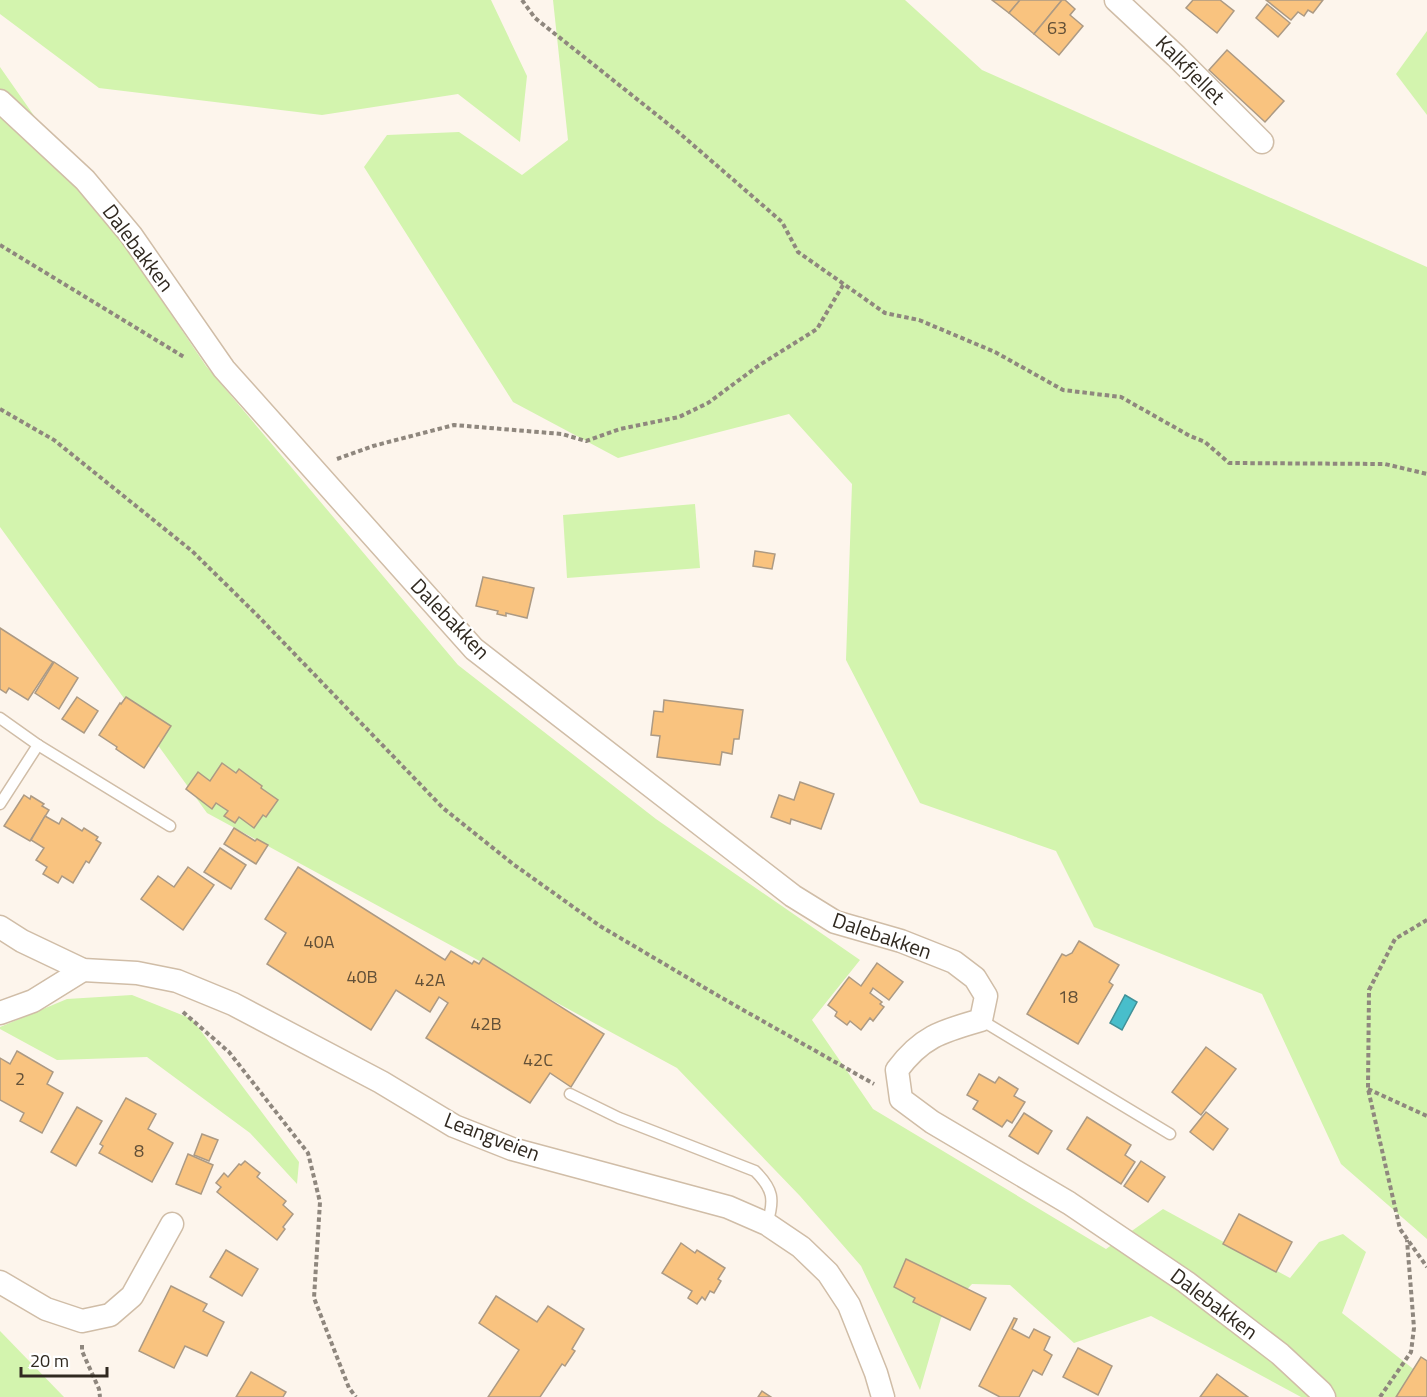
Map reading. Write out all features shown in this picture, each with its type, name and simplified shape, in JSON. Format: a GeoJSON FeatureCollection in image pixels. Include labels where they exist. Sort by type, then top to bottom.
{"type":"FeatureCollection","features":[{"type":"Feature","properties":{"kind":"street","name":"Kalkfjellet"},"geometry":{"type":"LineString","coordinates":[[1116,0],[1262,142]]}},
{"type":"Feature","properties":{"kind":"street","name":"Dalebakken"},"geometry":{"type":"LineString","coordinates":[[0,101],[85,180],[123,226],[224,369],[474,649],[793,896],[835,922],[901,941],[954,962],[975,978],[986,996],[981,1020]]}},
{"type":"Feature","properties":{"kind":"street","name":"Leangveien"},"geometry":{"type":"LineString","coordinates":[[0,927],[22,941],[82,970],[137,973],[177,981],[253,1014],[381,1082],[454,1126],[512,1149],[728,1207],[767,1224],[801,1247],[828,1273],[849,1305],[883,1397]]}},
{"type":"Feature","properties":{"kind":"street"},"geometry":{"type":"LineString","coordinates":[[0,1013],[33,1001],[82,970]]}},
{"type":"Feature","properties":{"kind":"street"},"geometry":{"type":"LineString","coordinates":[[901,1099],[897,1070],[910,1052],[927,1040],[951,1029],[981,1020]]}},
{"type":"Feature","properties":{"kind":"street","name":"Dalebakken"},"geometry":{"type":"LineString","coordinates":[[901,1099],[932,1122],[1069,1203],[1186,1282],[1280,1353],[1322,1392],[1324,1397]]}},
{"type":"Feature","properties":{"kind":"street"},"geometry":{"type":"LineString","coordinates":[[0,1282],[46,1309],[82,1321],[110,1315],[132,1296],[172,1224]]}},
{"type":"Feature","properties":{"kind":"lane"},"geometry":{"type":"LineString","coordinates":[[0,718],[38,745],[170,826]]}},
{"type":"Feature","properties":{"kind":"lane"},"geometry":{"type":"LineString","coordinates":[[0,804],[38,745]]}},
{"type":"Feature","properties":{"kind":"lane"},"geometry":{"type":"LineString","coordinates":[[981,1020],[1170,1134]]}},
{"type":"Feature","properties":{"kind":"lane"},"geometry":{"type":"LineString","coordinates":[[570,1094],[619,1118],[755,1170],[768,1183],[771,1192],[772,1201],[767,1224]]}},
{"type":"Feature","properties":{"kind":"path"},"geometry":{"type":"LineString","coordinates":[[522,0],[535,18],[676,131],[782,222],[798,252],[885,313],[919,320],[995,352],[1063,390],[1121,397],[1204,442],[1229,463],[1385,464],[1427,474]]}},
{"type":"Feature","properties":{"kind":"path"},"geometry":{"type":"LineString","coordinates":[[0,245],[180,356],[224,369]]}},
{"type":"Feature","properties":{"kind":"path"},"geometry":{"type":"LineString","coordinates":[[311,468],[373,446],[454,425],[562,434],[586,441],[620,429],[679,417],[708,403],[758,366],[817,329],[843,285]]}},
{"type":"Feature","properties":{"kind":"path"},"geometry":{"type":"LineString","coordinates":[[0,409],[54,440],[192,551],[257,615],[442,808],[513,864],[600,926],[732,1004],[901,1099]]}},
{"type":"Feature","properties":{"kind":"path"},"geometry":{"type":"LineString","coordinates":[[1427,920],[1395,939],[1369,990],[1368,1089],[1400,1229],[1427,1266]]}},
{"type":"Feature","properties":{"kind":"path"},"geometry":{"type":"LineString","coordinates":[[179,1009],[229,1052],[308,1153],[320,1202],[314,1298],[349,1388],[356,1397]]}},
{"type":"Feature","properties":{"kind":"path"},"geometry":{"type":"LineString","coordinates":[[1368,1089],[1427,1116]]}},
{"type":"Feature","properties":{"kind":"path"},"geometry":{"type":"LineString","coordinates":[[1380,1397],[1411,1352],[1414,1328],[1407,1239]]}},
{"type":"Feature","properties":{"kind":"path"},"geometry":{"type":"LineString","coordinates":[[82,1321],[82,1351],[99,1389],[100,1397]]}},
{"type":"Feature","properties":{"kind":"green space"},"geometry":{"type":"Polygon","coordinates":[[[0,0],[491,0],[527,76],[520,142],[458,94],[322,115],[99,88],[0,14],[0,0]]]}},
{"type":"Feature","properties":{"kind":"green space"},"geometry":{"type":"Polygon","coordinates":[[[553,0],[905,0],[982,70],[1427,267],[1427,1239],[1341,1164],[1262,994],[1094,927],[1056,851],[920,803],[846,660],[852,484],[789,414],[618,458],[513,402],[364,167],[387,135],[459,132],[522,175],[568,140],[553,0]]]}},
{"type":"Feature","properties":{"kind":"green space"},"geometry":{"type":"Polygon","coordinates":[[[1427,31],[1427,115],[1396,74],[1427,31]]]}},
{"type":"Feature","properties":{"kind":"green space"},"geometry":{"type":"Polygon","coordinates":[[[0,67],[206,366],[458,665],[656,819],[860,960],[812,1020],[873,1109],[1106,1249],[1163,1209],[1290,1278],[1319,1242],[1343,1234],[1366,1252],[1342,1313],[1421,1375],[1407,1397],[1301,1397],[1151,1316],[1074,1343],[1010,1285],[972,1284],[941,1318],[920,1390],[861,1266],[800,1196],[677,1068],[207,813],[0,527],[0,67]]]}},
{"type":"Feature","properties":{"kind":"green space"},"geometry":{"type":"Polygon","coordinates":[[[695,504],[700,568],[567,578],[563,515],[695,504]]]}},
{"type":"Feature","properties":{"kind":"green space"},"geometry":{"type":"Polygon","coordinates":[[[132,995],[192,1019],[299,1162],[297,1184],[250,1133],[147,1057],[57,1060],[0,1029],[0,1027],[67,999],[132,995]]]}},
{"type":"Feature","properties":{"kind":"green space"},"geometry":{"type":"Polygon","coordinates":[[[0,1331],[64,1397],[0,1397],[0,1331]]]}},
{"type":"Feature","properties":{"kind":"water"},"geometry":{"type":"Polygon","coordinates":[[[1125,995],[1137,1002],[1122,1030],[1110,1023],[1125,995]]]}},
{"type":"Feature","properties":{"kind":"building"},"geometry":{"type":"Polygon","coordinates":[[[992,0],[1020,0],[1009,13],[992,0]]]}},
{"type":"Feature","properties":{"kind":"building"},"geometry":{"type":"Polygon","coordinates":[[[1020,0],[1062,0],[1034,34],[1009,13],[1020,0]]]}},
{"type":"Feature","properties":{"kind":"building"},"geometry":{"type":"Polygon","coordinates":[[[1062,0],[1075,9],[1070,15],[1083,26],[1059,55],[1034,34],[1062,0]]]}},
{"type":"Feature","properties":{"kind":"building"},"geometry":{"type":"Polygon","coordinates":[[[1193,0],[1220,0],[1234,11],[1217,33],[1186,8],[1193,0]]]}},
{"type":"Feature","properties":{"kind":"building"},"geometry":{"type":"Polygon","coordinates":[[[1266,0],[1323,0],[1313,13],[1308,10],[1304,16],[1298,12],[1291,20],[1266,0]]]}},
{"type":"Feature","properties":{"kind":"building"},"geometry":{"type":"Polygon","coordinates":[[[1267,4],[1290,23],[1278,37],[1256,18],[1267,4]]]}},
{"type":"Feature","properties":{"kind":"building"},"geometry":{"type":"Polygon","coordinates":[[[1227,50],[1284,101],[1265,122],[1209,70],[1227,50]]]}},
{"type":"Feature","properties":{"kind":"building"},"geometry":{"type":"Polygon","coordinates":[[[755,551],[775,554],[772,569],[753,566],[755,551]]]}},
{"type":"Feature","properties":{"kind":"building"},"geometry":{"type":"Polygon","coordinates":[[[483,577],[534,588],[527,618],[506,613],[506,616],[497,614],[498,611],[476,606],[483,577]]]}},
{"type":"Feature","properties":{"kind":"building"},"geometry":{"type":"Polygon","coordinates":[[[0,628],[53,662],[28,700],[9,688],[6,693],[0,689],[0,628]]]}},
{"type":"Feature","properties":{"kind":"building"},"geometry":{"type":"Polygon","coordinates":[[[54,662],[78,678],[59,709],[35,693],[54,662]]]}},
{"type":"Feature","properties":{"kind":"building"},"geometry":{"type":"Polygon","coordinates":[[[77,697],[98,711],[84,733],[62,719],[77,697]]]}},
{"type":"Feature","properties":{"kind":"building"},"geometry":{"type":"Polygon","coordinates":[[[126,697],[171,726],[144,768],[99,735],[126,697]]]}},
{"type":"Feature","properties":{"kind":"building"},"geometry":{"type":"Polygon","coordinates":[[[664,700],[743,710],[739,739],[734,739],[732,754],[722,752],[720,765],[657,757],[660,736],[651,735],[654,711],[663,712],[664,700]]]}},
{"type":"Feature","properties":{"kind":"building"},"geometry":{"type":"Polygon","coordinates":[[[222,763],[236,773],[239,769],[278,800],[266,817],[263,815],[254,828],[239,817],[235,823],[224,816],[228,811],[216,803],[212,809],[186,789],[198,772],[210,781],[222,763]]]}},
{"type":"Feature","properties":{"kind":"building"},"geometry":{"type":"Polygon","coordinates":[[[800,782],[834,794],[821,829],[791,819],[790,824],[771,817],[779,795],[794,800],[800,782]]]}},
{"type":"Feature","properties":{"kind":"building"},"geometry":{"type":"Polygon","coordinates":[[[24,795],[30,799],[31,796],[49,810],[30,841],[4,826],[24,795]]]}},
{"type":"Feature","properties":{"kind":"building"},"geometry":{"type":"Polygon","coordinates":[[[45,816],[59,824],[62,818],[82,831],[84,828],[98,837],[96,840],[101,843],[89,863],[86,861],[73,883],[62,876],[58,883],[43,874],[47,867],[36,860],[44,848],[31,840],[45,816]]]}},
{"type":"Feature","properties":{"kind":"building"},"geometry":{"type":"Polygon","coordinates":[[[234,828],[255,841],[257,839],[268,845],[256,864],[224,844],[234,828]]]}},
{"type":"Feature","properties":{"kind":"building"},"geometry":{"type":"Polygon","coordinates":[[[220,848],[246,865],[231,889],[204,872],[220,848]]]}},
{"type":"Feature","properties":{"kind":"building"},"geometry":{"type":"Polygon","coordinates":[[[188,867],[214,885],[183,930],[141,899],[158,876],[174,887],[188,867]]]}},
{"type":"Feature","properties":{"kind":"building"},"geometry":{"type":"Polygon","coordinates":[[[298,867],[445,960],[451,951],[472,964],[474,961],[479,964],[483,958],[604,1034],[571,1087],[550,1073],[530,1103],[426,1038],[448,1003],[439,997],[430,1012],[396,990],[371,1030],[267,964],[286,933],[265,919],[298,867]]]}},
{"type":"Feature","properties":{"kind":"building"},"geometry":{"type":"Polygon","coordinates":[[[1079,941],[1119,965],[1109,982],[1113,985],[1078,1044],[1027,1014],[1062,954],[1066,956],[1072,953],[1079,941]]]}},
{"type":"Feature","properties":{"kind":"building"},"geometry":{"type":"Polygon","coordinates":[[[877,963],[903,982],[889,1000],[873,988],[870,993],[882,1002],[880,1004],[884,1007],[873,1021],[870,1018],[861,1030],[850,1021],[847,1025],[835,1016],[837,1012],[828,1005],[849,977],[861,986],[877,963]]]}},
{"type":"Feature","properties":{"kind":"building"},"geometry":{"type":"Polygon","coordinates":[[[1206,1047],[1236,1069],[1201,1115],[1172,1092],[1206,1047]]]}},
{"type":"Feature","properties":{"kind":"building"},"geometry":{"type":"Polygon","coordinates":[[[17,1051],[53,1072],[47,1084],[63,1093],[42,1133],[20,1121],[24,1113],[0,1100],[0,1058],[10,1064],[17,1051]]]}},
{"type":"Feature","properties":{"kind":"building"},"geometry":{"type":"Polygon","coordinates":[[[979,1074],[995,1083],[999,1077],[1018,1089],[1014,1096],[1025,1102],[1012,1123],[1007,1120],[1002,1127],[973,1109],[978,1101],[967,1095],[979,1074]]]}},
{"type":"Feature","properties":{"kind":"building"},"geometry":{"type":"Polygon","coordinates":[[[126,1098],[156,1114],[148,1129],[173,1143],[152,1182],[99,1153],[103,1146],[100,1144],[126,1098]]]}},
{"type":"Feature","properties":{"kind":"building"},"geometry":{"type":"Polygon","coordinates":[[[77,1107],[102,1121],[76,1166],[51,1152],[77,1107]]]}},
{"type":"Feature","properties":{"kind":"building"},"geometry":{"type":"Polygon","coordinates":[[[1206,1112],[1228,1129],[1213,1150],[1190,1132],[1206,1112]]]}},
{"type":"Feature","properties":{"kind":"building"},"geometry":{"type":"Polygon","coordinates":[[[1024,1113],[1052,1131],[1038,1154],[1009,1136],[1024,1113]]]}},
{"type":"Feature","properties":{"kind":"building"},"geometry":{"type":"Polygon","coordinates":[[[1087,1117],[1131,1145],[1125,1155],[1135,1162],[1121,1184],[1067,1149],[1087,1117]]]}},
{"type":"Feature","properties":{"kind":"building"},"geometry":{"type":"Polygon","coordinates":[[[202,1134],[218,1140],[209,1161],[194,1155],[202,1134]]]}},
{"type":"Feature","properties":{"kind":"building"},"geometry":{"type":"Polygon","coordinates":[[[188,1154],[213,1165],[201,1194],[176,1184],[188,1154]]]}},
{"type":"Feature","properties":{"kind":"building"},"geometry":{"type":"Polygon","coordinates":[[[245,1161],[260,1173],[257,1177],[286,1201],[283,1205],[293,1214],[277,1240],[217,1192],[221,1187],[216,1183],[224,1173],[228,1177],[239,1164],[245,1161]]]}},
{"type":"Feature","properties":{"kind":"building"},"geometry":{"type":"Polygon","coordinates":[[[1141,1161],[1165,1177],[1148,1202],[1124,1186],[1141,1161]]]}},
{"type":"Feature","properties":{"kind":"building"},"geometry":{"type":"Polygon","coordinates":[[[1239,1214],[1292,1242],[1276,1272],[1223,1244],[1239,1214]]]}},
{"type":"Feature","properties":{"kind":"building"},"geometry":{"type":"Polygon","coordinates":[[[681,1243],[695,1253],[697,1250],[725,1268],[718,1279],[721,1281],[714,1293],[710,1291],[705,1300],[702,1297],[697,1304],[688,1298],[692,1291],[662,1273],[681,1243]]]}},
{"type":"Feature","properties":{"kind":"building"},"geometry":{"type":"Polygon","coordinates":[[[226,1250],[258,1269],[242,1296],[210,1277],[226,1250]]]}},
{"type":"Feature","properties":{"kind":"building"},"geometry":{"type":"Polygon","coordinates":[[[906,1259],[986,1298],[970,1330],[913,1302],[915,1298],[894,1287],[906,1259]]]}},
{"type":"Feature","properties":{"kind":"building"},"geometry":{"type":"Polygon","coordinates":[[[171,1286],[207,1304],[203,1311],[224,1322],[207,1356],[185,1346],[174,1368],[139,1351],[171,1286]]]}},
{"type":"Feature","properties":{"kind":"building"},"geometry":{"type":"Polygon","coordinates":[[[496,1296],[537,1322],[548,1306],[584,1329],[572,1349],[575,1351],[565,1366],[562,1364],[540,1397],[488,1397],[519,1350],[479,1323],[496,1296]]]}},
{"type":"Feature","properties":{"kind":"building"},"geometry":{"type":"Polygon","coordinates":[[[1014,1318],[1017,1319],[1012,1329],[1029,1338],[1034,1329],[1050,1337],[1044,1350],[1052,1355],[1042,1375],[1033,1370],[1019,1397],[1000,1397],[979,1386],[1014,1318]]]}},
{"type":"Feature","properties":{"kind":"building"},"geometry":{"type":"Polygon","coordinates":[[[1078,1348],[1112,1366],[1098,1395],[1063,1377],[1078,1348]]]}},
{"type":"Feature","properties":{"kind":"building"},"geometry":{"type":"Polygon","coordinates":[[[1421,1357],[1427,1361],[1427,1397],[1396,1397],[1421,1357]]]}},
{"type":"Feature","properties":{"kind":"building"},"geometry":{"type":"Polygon","coordinates":[[[251,1372],[286,1392],[283,1397],[236,1397],[251,1372]]]}},
{"type":"Feature","properties":{"kind":"building"},"geometry":{"type":"Polygon","coordinates":[[[1217,1374],[1248,1397],[1200,1397],[1217,1374]]]}},
{"type":"Feature","properties":{"kind":"building"},"geometry":{"type":"Polygon","coordinates":[[[762,1391],[771,1397],[758,1397],[762,1391]]]}}]}
